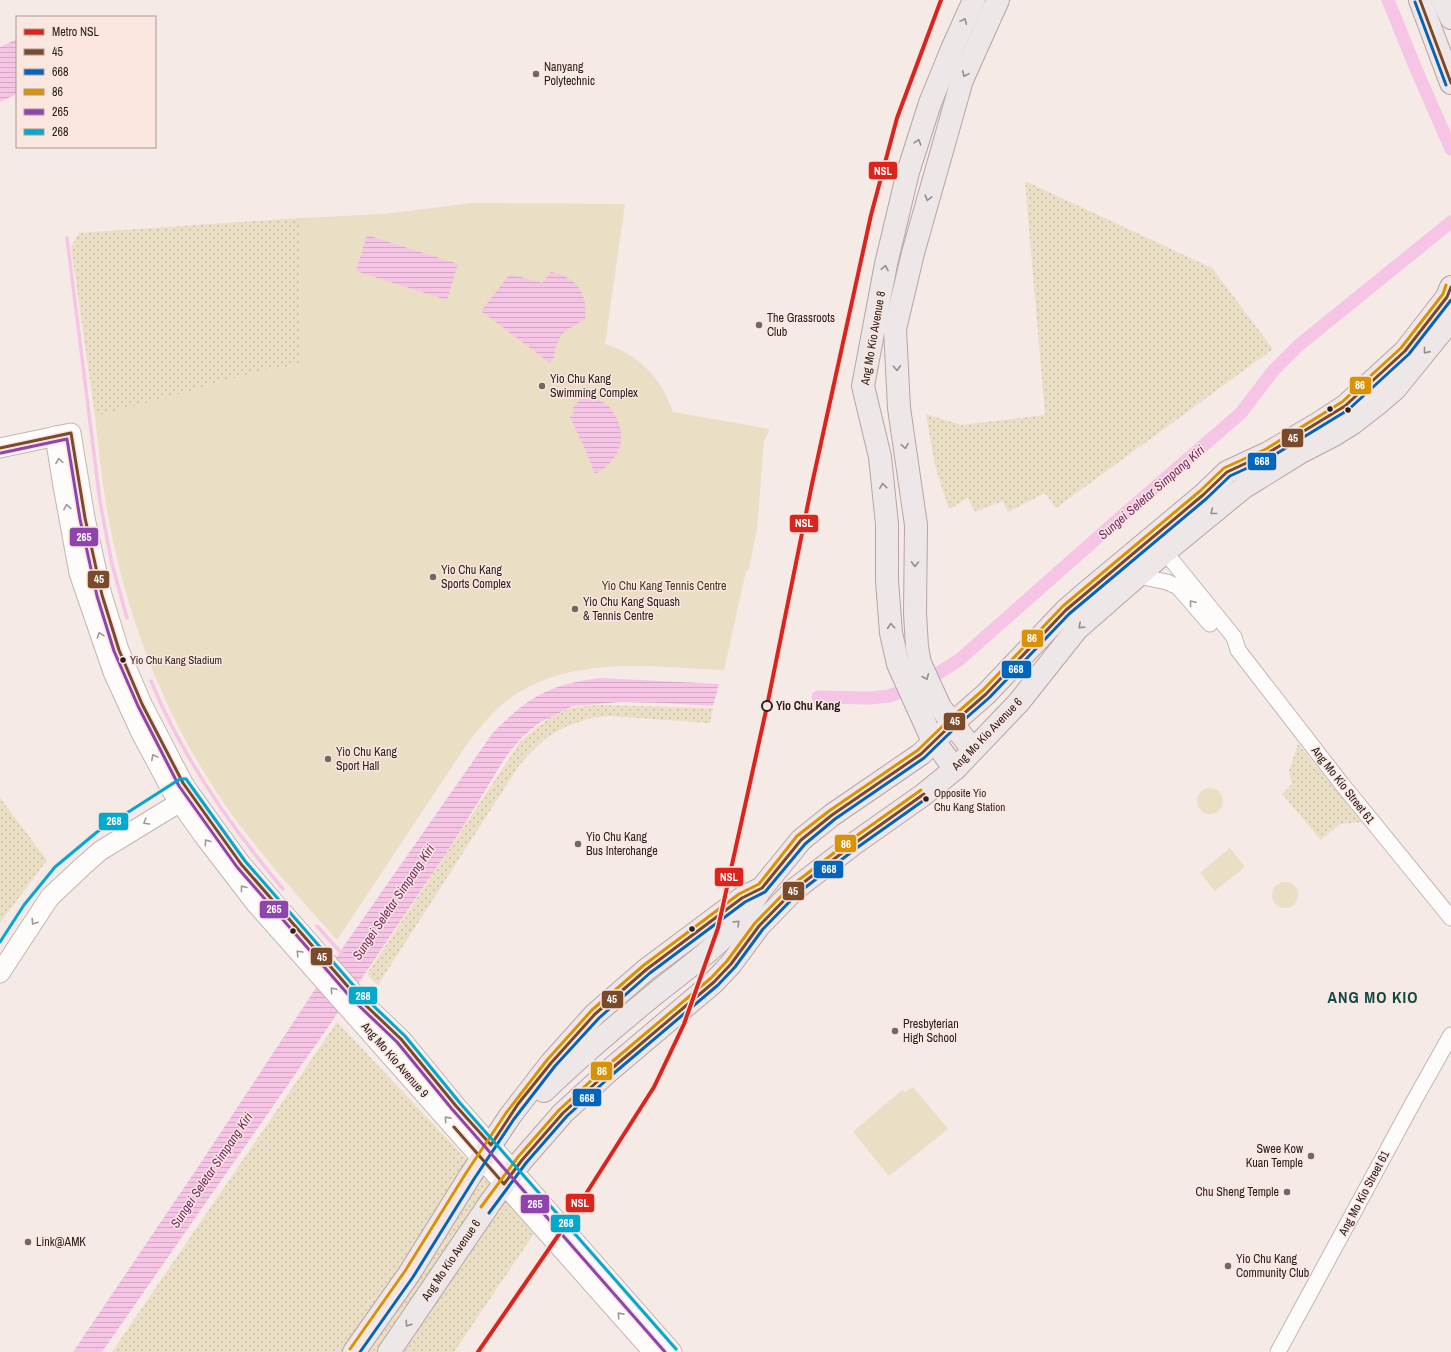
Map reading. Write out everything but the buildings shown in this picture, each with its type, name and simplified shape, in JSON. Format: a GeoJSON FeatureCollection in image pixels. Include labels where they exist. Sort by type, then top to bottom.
{"type":"FeatureCollection","features":[{"type":"Feature","properties":{"kind":"main road","name":"Ang Mo Kio Avenue 8"},"geometry":{"type":"LineString","coordinates":[[955,769],[934,743],[898,664],[891,633],[887,581],[887,524],[880,457],[863,386],[886,264],[908,172],[930,103],[974,0]]}},
{"type":"Feature","properties":{"kind":"main road","name":"Ang Mo Kio Avenue 8"},"geometry":{"type":"LineString","coordinates":[[973,750],[947,715],[920,663],[916,646],[914,613],[916,525],[899,408],[895,329],[913,253],[962,80],[998,0]]}},
{"type":"Feature","properties":{"kind":"main road"},"geometry":{"type":"LineString","coordinates":[[1420,0],[1451,83]]}},
{"type":"Feature","properties":{"kind":"main road"},"geometry":{"type":"LineString","coordinates":[[1443,0],[1451,18]]}},
{"type":"Feature","properties":{"kind":"main road","name":"Ang Mo Kio Avenue 6"},"geometry":{"type":"LineString","coordinates":[[389,1352],[499,1164],[518,1104],[551,1063],[595,1014],[647,969],[742,898],[762,888],[800,840],[805,836],[832,815],[921,754],[934,743],[947,715],[986,694],[1077,600],[1227,472],[1268,453],[1345,406],[1405,351],[1447,297],[1451,287]]}},
{"type":"Feature","properties":{"kind":"main road","name":"Ang Mo Kio Avenue 6"},"geometry":{"type":"LineString","coordinates":[[354,1352],[409,1274],[499,1164],[563,1114],[590,1087],[714,982],[731,964],[759,926],[795,888],[856,842],[923,795],[955,769],[1019,702],[1077,629],[1165,552],[1243,488],[1301,452],[1334,435],[1353,423],[1380,402],[1394,389],[1451,320]]}},
{"type":"Feature","properties":{"kind":"street","name":"Ang Mo Kio Avenue 9"},"geometry":{"type":"LineString","coordinates":[[0,448],[63,435],[85,518],[102,595],[119,650],[181,793],[241,864],[321,966],[499,1164],[672,1352]]}},
{"type":"Feature","properties":{"kind":"street","name":"Ang Mo Kio Street 61"},"geometry":{"type":"LineString","coordinates":[[1165,552],[1234,637],[1238,650],[1349,794],[1451,918]]}},
{"type":"Feature","properties":{"kind":"street","name":"Ang Mo Kio Street 61"},"geometry":{"type":"LineString","coordinates":[[1138,576],[1167,582],[1178,587],[1227,645],[1238,650]]}},
{"type":"Feature","properties":{"kind":"street"},"geometry":{"type":"LineString","coordinates":[[0,951],[28,908],[58,872],[100,836],[181,793]]}},
{"type":"Feature","properties":{"kind":"street"},"geometry":{"type":"LineString","coordinates":[[0,973],[50,897],[100,851],[181,793]]}},
{"type":"Feature","properties":{"kind":"street","name":"Ang Mo Kio Street 61"},"geometry":{"type":"LineString","coordinates":[[1278,1352],[1451,1035]]}},
{"type":"Feature","properties":{"kind":"street","name":"Ang Mo Kio Avenue 9"},"geometry":{"type":"LineString","coordinates":[[499,1164],[520,1203],[653,1352]]}},
{"type":"Feature","properties":{"kind":"green space"},"geometry":{"type":"Polygon","coordinates":[[[1025,181],[1212,268],[1273,349],[1056,508],[1045,493],[1008,512],[1003,501],[975,512],[968,498],[949,509],[935,466],[926,414],[961,425],[1045,415],[1025,181]]]}},
{"type":"Feature","properties":{"kind":"green space","name":"Yio Chu Kang Sports Complex"},"geometry":{"type":"Polygon","coordinates":[[[472,203],[625,204],[605,344],[628,354],[648,369],[663,389],[673,412],[770,429],[764,441],[757,529],[749,569],[746,571],[724,670],[641,666],[613,666],[586,669],[559,675],[533,685],[509,699],[492,714],[467,744],[337,940],[272,866],[236,820],[215,790],[196,758],[162,693],[136,625],[116,554],[106,503],[95,416],[198,389],[255,372],[300,365],[301,218],[384,214],[472,203]]]}},
{"type":"Feature","properties":{"kind":"green space"},"geometry":{"type":"Polygon","coordinates":[[[301,218],[300,365],[249,374],[95,416],[71,247],[79,233],[301,218]]]}},
{"type":"Feature","properties":{"kind":"green space"},"geometry":{"type":"Polygon","coordinates":[[[600,705],[713,708],[710,723],[609,716],[591,718],[567,726],[546,738],[518,767],[378,985],[367,974],[520,742],[538,727],[558,714],[572,708],[600,705]]]}},
{"type":"Feature","properties":{"kind":"green space"},"geometry":{"type":"Polygon","coordinates":[[[1298,744],[1362,822],[1340,824],[1321,840],[1282,794],[1292,784],[1289,771],[1298,744]]]}},
{"type":"Feature","properties":{"kind":"green space"},"geometry":{"type":"Polygon","coordinates":[[[1210,788],[1219,792],[1223,801],[1219,810],[1210,814],[1201,810],[1197,801],[1201,792],[1210,788]]]}},
{"type":"Feature","properties":{"kind":"green space"},"geometry":{"type":"Polygon","coordinates":[[[0,798],[47,860],[0,923],[0,798]]]}},
{"type":"Feature","properties":{"kind":"green space"},"geometry":{"type":"Polygon","coordinates":[[[1230,848],[1245,867],[1215,891],[1200,873],[1230,848]]]}},
{"type":"Feature","properties":{"kind":"green space"},"geometry":{"type":"Polygon","coordinates":[[[1285,882],[1294,886],[1298,895],[1294,904],[1285,908],[1276,904],[1272,895],[1276,886],[1285,882]]]}},
{"type":"Feature","properties":{"kind":"green space"},"geometry":{"type":"Polygon","coordinates":[[[337,1022],[535,1232],[454,1352],[112,1352],[337,1022]]]}},
{"type":"Feature","properties":{"kind":"green space"},"geometry":{"type":"Polygon","coordinates":[[[913,1087],[948,1129],[889,1176],[853,1132],[902,1090],[905,1092],[913,1087]]]}},
{"type":"Feature","properties":{"kind":"water"},"geometry":{"type":"Polygon","coordinates":[[[16,39],[16,94],[0,102],[0,47],[16,39]]]}},
{"type":"Feature","properties":{"kind":"water"},"geometry":{"type":"Polygon","coordinates":[[[367,235],[458,264],[447,300],[356,271],[367,235]]]}},
{"type":"Feature","properties":{"kind":"water"},"geometry":{"type":"Polygon","coordinates":[[[551,272],[568,278],[579,288],[585,301],[585,319],[564,332],[559,339],[555,349],[554,358],[550,363],[481,311],[510,274],[542,283],[551,272]]]}},
{"type":"Feature","properties":{"kind":"water"},"geometry":{"type":"Polygon","coordinates":[[[582,396],[606,404],[619,422],[621,437],[618,452],[608,465],[595,474],[570,417],[575,411],[573,408],[582,396]]]}},
{"type":"Feature","properties":{"kind":"water"},"geometry":{"type":"Polygon","coordinates":[[[601,678],[719,684],[713,706],[621,702],[573,706],[539,723],[522,737],[507,755],[451,846],[360,981],[102,1352],[73,1352],[200,1164],[337,956],[492,734],[522,706],[539,695],[569,684],[601,678]]]}},
{"type":"Feature","properties":{"kind":"waterway","name":"Sungei Seletar Simpang Kiri"},"geometry":{"type":"LineString","coordinates":[[1388,0],[1451,149]]}},
{"type":"Feature","properties":{"kind":"waterway","name":"Sungei Seletar Simpang Kiri"},"geometry":{"type":"LineString","coordinates":[[818,697],[870,698],[889,696],[920,685],[959,660],[1241,413],[1273,371],[1299,345],[1451,222]]}},
{"type":"Feature","properties":{"kind":"waterway"},"geometry":{"type":"LineString","coordinates":[[67,238],[100,502],[112,564],[127,618]]}},
{"type":"Feature","properties":{"kind":"waterway","name":"Sungei Seletar Simpang Kiri"},"geometry":{"type":"LineString","coordinates":[[1408,256],[1416,255]]}},
{"type":"Feature","properties":{"kind":"waterway"},"geometry":{"type":"LineString","coordinates":[[151,681],[163,709],[192,764],[244,841],[283,889]]}},
{"type":"Feature","properties":{"kind":"waterway"},"geometry":{"type":"LineString","coordinates":[[317,926],[343,955]]}},
{"type":"Feature","properties":{"kind":"metro line","name":"NSL"},"geometry":{"type":"LineString","coordinates":[[478,1352],[575,1211],[654,1087],[684,1024],[718,928],[767,706],[812,484],[871,215],[897,118],[941,0]]}},
{"type":"Feature","properties":{"kind":"transit line","name":"45"},"geometry":{"type":"LineString","coordinates":[[1420,0],[1451,83]]}},
{"type":"Feature","properties":{"kind":"transit line","name":"668"},"geometry":{"type":"LineString","coordinates":[[1415,2],[1446,85]]}},
{"type":"Feature","properties":{"kind":"transit line","name":"86"},"geometry":{"type":"LineString","coordinates":[[350,1349],[405,1271],[466,1173],[506,1113],[547,1060],[592,1010],[644,965],[739,894],[759,884],[797,836],[829,811],[918,750],[983,690],[1063,606],[1200,491],[1224,468],[1266,449],[1342,402],[1401,348],[1443,294],[1446,285]]}},
{"type":"Feature","properties":{"kind":"transit line","name":"45"},"geometry":{"type":"LineString","coordinates":[[0,448],[71,433],[85,518],[102,595],[119,650],[142,704],[183,783],[241,864],[357,997],[401,1039],[456,1106],[491,1145],[518,1104],[551,1063],[595,1014],[647,969],[742,898],[762,888],[801,840],[832,815],[921,754],[986,694],[1066,610],[1203,495],[1227,472],[1268,453],[1345,406],[1405,351],[1447,297],[1451,287]]}},
{"type":"Feature","properties":{"kind":"transit line","name":"668"},"geometry":{"type":"LineString","coordinates":[[360,1352],[413,1277],[474,1179],[514,1119],[555,1066],[599,1018],[650,973],[745,902],[765,892],[805,844],[835,819],[924,758],[990,697],[1069,614],[1206,499],[1230,476],[1271,457],[1348,410],[1409,354],[1451,300]]}},
{"type":"Feature","properties":{"kind":"transit line","name":"265"},"geometry":{"type":"LineString","coordinates":[[1,453],[67,439],[80,519],[97,596],[114,651],[138,706],[179,786],[237,867],[353,1000],[397,1042],[452,1109],[665,1352]]}},
{"type":"Feature","properties":{"kind":"transit line","name":"268"},"geometry":{"type":"LineString","coordinates":[[0,942],[24,905],[55,867],[97,832],[180,779],[186,779],[245,861],[361,994],[405,1036],[460,1103],[676,1349]]}},
{"type":"Feature","properties":{"kind":"transit line","name":"86"},"geometry":{"type":"LineString","coordinates":[[481,1207],[518,1157],[559,1110],[607,1066],[711,978],[727,961],[755,923],[791,886],[852,839],[921,790]]}},
{"type":"Feature","properties":{"kind":"transit line","name":"45"},"geometry":{"type":"LineString","coordinates":[[454,1127],[504,1184],[522,1160],[563,1113],[610,1070],[714,982],[731,964],[759,926],[795,889],[855,843],[924,794]]}},
{"type":"Feature","properties":{"kind":"transit line","name":"668"},"geometry":{"type":"LineString","coordinates":[[489,1213],[526,1163],[567,1116],[613,1074],[718,985],[735,967],[763,929],[798,893],[858,847],[927,798]]}},
{"type":"Feature","properties":{"kind":"place","name":"Nanyang Polytechnic"},"geometry":{"type":"Point","coordinates":[536,74]}},
{"type":"Feature","properties":{"kind":"place","name":"The Grassroots Club"},"geometry":{"type":"Point","coordinates":[759,325]}},
{"type":"Feature","properties":{"kind":"place","name":"Yio Chu Kang Swimming Complex"},"geometry":{"type":"Point","coordinates":[542,386]}},
{"type":"Feature","properties":{"kind":"place","name":"Yio Chu Kang Sports Complex"},"geometry":{"type":"Point","coordinates":[433,577]}},
{"type":"Feature","properties":{"kind":"place","name":"Yio Chu Kang Squash & Tennis Centre"},"geometry":{"type":"Point","coordinates":[575,609]}},
{"type":"Feature","properties":{"kind":"place","name":"Yio Chu Kang Stadium"},"geometry":{"type":"Point","coordinates":[123,660]}},
{"type":"Feature","properties":{"kind":"place","name":"Yio Chu Kang"},"geometry":{"type":"Point","coordinates":[767,706]}},
{"type":"Feature","properties":{"kind":"place","name":"Yio Chu Kang Sport Hall"},"geometry":{"type":"Point","coordinates":[328,759]}},
{"type":"Feature","properties":{"kind":"place","name":"Opposite Yio Chu Kang Station"},"geometry":{"type":"Point","coordinates":[926,799]}},
{"type":"Feature","properties":{"kind":"place","name":"Yio Chu Kang Bus Interchange"},"geometry":{"type":"Point","coordinates":[578,844]}},
{"type":"Feature","properties":{"kind":"place","name":"Presbyterian High School"},"geometry":{"type":"Point","coordinates":[895,1031]}},
{"type":"Feature","properties":{"kind":"place","name":"Swee Kow Kuan Temple"},"geometry":{"type":"Point","coordinates":[1311,1156]}},
{"type":"Feature","properties":{"kind":"place","name":"Chu Sheng Temple"},"geometry":{"type":"Point","coordinates":[1287,1192]}},
{"type":"Feature","properties":{"kind":"place","name":"Link@AMK"},"geometry":{"type":"Point","coordinates":[28,1242]}},
{"type":"Feature","properties":{"kind":"place","name":"Yio Chu Kang Community Club"},"geometry":{"type":"Point","coordinates":[1228,1266]}},
{"type":"Feature","properties":{"kind":"district","name":"ANG MO KIO"},"geometry":{"type":"Point","coordinates":[1373,997]}},
{"type":"Feature","properties":{"kind":"park label","name":"Yio Chu Kang Tennis Centre"},"geometry":{"type":"Point","coordinates":[664,586]}}]}
